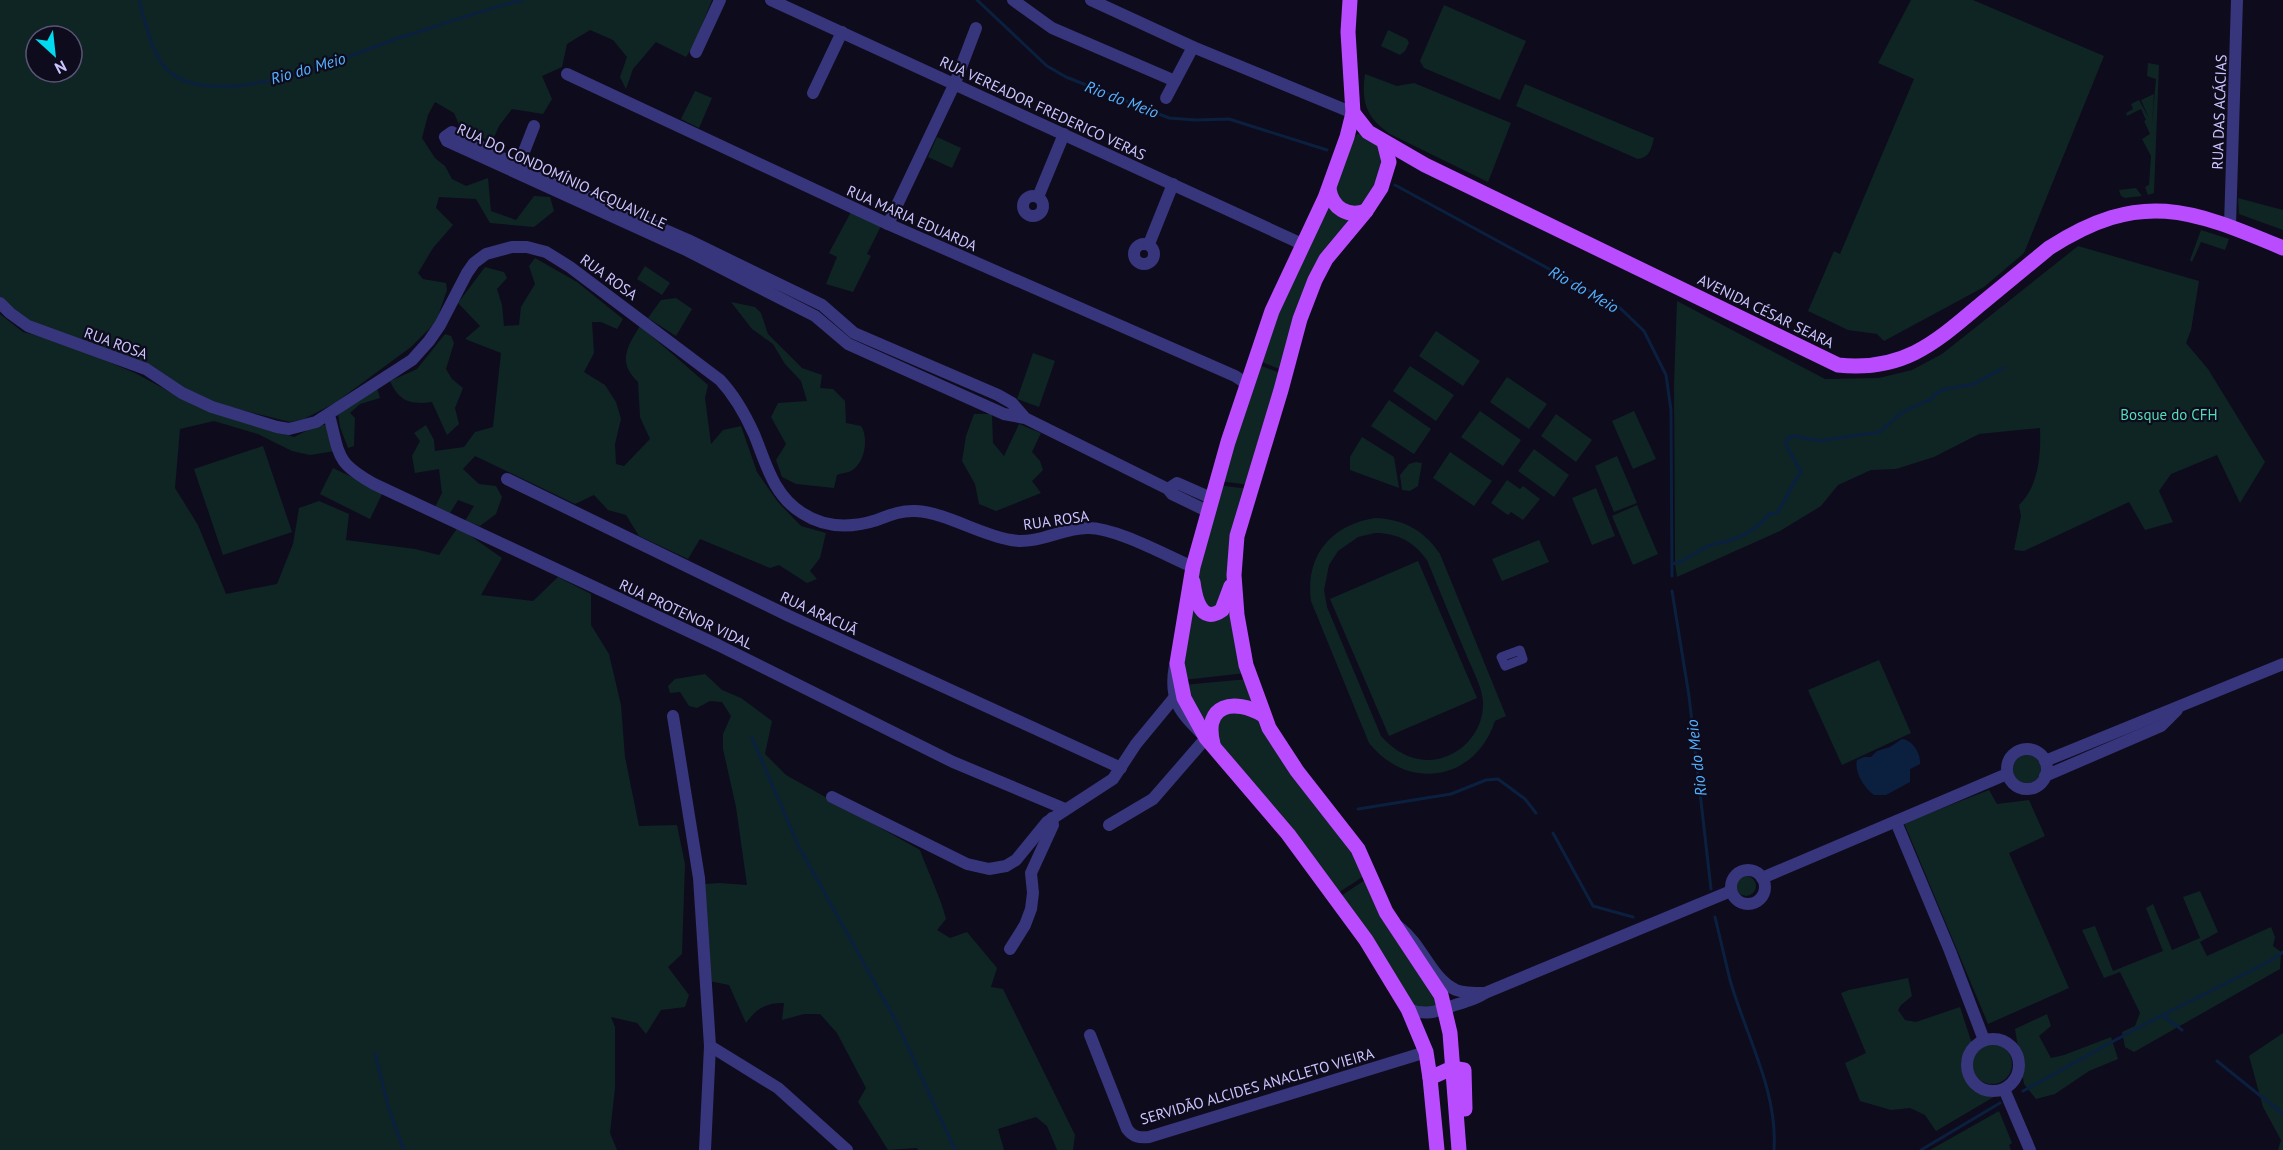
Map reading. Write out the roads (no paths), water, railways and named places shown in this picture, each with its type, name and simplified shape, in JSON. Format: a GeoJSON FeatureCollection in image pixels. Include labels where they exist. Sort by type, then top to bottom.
{"type":"FeatureCollection","features":[{"type":"Feature","properties":{"kind":"main road"},"geometry":{"type":"LineString","coordinates":[[1350,0],[1348,32],[1353,113],[1347,137],[1329,189],[1272,311],[1247,384],[1209,505],[1193,570],[1178,653],[1178,675],[1184,698],[1210,743],[1294,842],[1366,940],[1408,1009],[1426,1052],[1437,1150]]}},
{"type":"Feature","properties":{"kind":"main road","name":"AVENIDA CÉSAR SEARA"},"geometry":{"type":"LineString","coordinates":[[1353,113],[1368,132],[1425,165],[1838,365],[1855,367],[1893,363],[1926,348],[2049,248],[2096,223],[2121,215],[2149,210],[2190,214],[2230,225],[2283,248]]}},
{"type":"Feature","properties":{"kind":"main road"},"geometry":{"type":"LineString","coordinates":[[1347,137],[1360,132],[1368,132]]}},
{"type":"Feature","properties":{"kind":"main road"},"geometry":{"type":"LineString","coordinates":[[1384,142],[1388,154],[1388,169],[1381,188],[1366,211],[1326,260],[1308,296],[1239,525],[1234,575],[1243,653],[1263,715],[1288,759],[1358,849],[1381,902],[1441,995],[1452,1007],[1452,1068],[1459,1150]]}},
{"type":"Feature","properties":{"kind":"main road","name":"AVENIDA CÉSAR SEARA"},"geometry":{"type":"LineString","coordinates":[[1388,169],[1398,164],[1425,165]]}},
{"type":"Feature","properties":{"kind":"main road"},"geometry":{"type":"LineString","coordinates":[[1329,189],[1335,204],[1344,212],[1355,214],[1366,211]]}},
{"type":"Feature","properties":{"kind":"main road"},"geometry":{"type":"LineString","coordinates":[[1193,570],[1197,605],[1203,612],[1212,615],[1222,610],[1226,604],[1234,575]]}},
{"type":"Feature","properties":{"kind":"main road"},"geometry":{"type":"LineString","coordinates":[[1210,743],[1212,718],[1218,711],[1238,705],[1248,706],[1263,715]]}},
{"type":"Feature","properties":{"kind":"main road"},"geometry":{"type":"LineString","coordinates":[[1430,1078],[1452,1068],[1464,1070],[1467,1150]]}},
{"type":"Feature","properties":{"kind":"street"},"geometry":{"type":"LineString","coordinates":[[696,52],[720,0]]}},
{"type":"Feature","properties":{"kind":"street","name":"RUA VEREADOR FREDERICO VERAS"},"geometry":{"type":"LineString","coordinates":[[771,0],[1302,243]]}},
{"type":"Feature","properties":{"kind":"street"},"geometry":{"type":"LineString","coordinates":[[1013,0],[1052,28],[1175,81]]}},
{"type":"Feature","properties":{"kind":"street"},"geometry":{"type":"LineString","coordinates":[[1091,0],[1192,47],[1353,113]]}},
{"type":"Feature","properties":{"kind":"street","name":"RUA DAS ACÁCIAS"},"geometry":{"type":"LineString","coordinates":[[2230,225],[2237,0]]}},
{"type":"Feature","properties":{"kind":"street"},"geometry":{"type":"LineString","coordinates":[[888,224],[955,83],[976,28]]}},
{"type":"Feature","properties":{"kind":"street"},"geometry":{"type":"LineString","coordinates":[[813,93],[842,32]]}},
{"type":"Feature","properties":{"kind":"street"},"geometry":{"type":"LineString","coordinates":[[1166,98],[1192,47]]}},
{"type":"Feature","properties":{"kind":"street","name":"RUA MARIA EDUARDA"},"geometry":{"type":"LineString","coordinates":[[567,74],[888,224],[1235,376],[1247,384]]}},
{"type":"Feature","properties":{"kind":"street"},"geometry":{"type":"LineString","coordinates":[[517,170],[534,126]]}},
{"type":"Feature","properties":{"kind":"street","name":"RUA DO CONDOMÍNIO ACQUAVILLE"},"geometry":{"type":"LineString","coordinates":[[517,170],[452,132],[445,137],[447,141],[616,213],[769,286],[822,305],[854,333],[919,367]]}},
{"type":"Feature","properties":{"kind":"street"},"geometry":{"type":"LineString","coordinates":[[1038,197],[1064,134]]}},
{"type":"Feature","properties":{"kind":"street"},"geometry":{"type":"LineString","coordinates":[[1149,244],[1173,184]]}},
{"type":"Feature","properties":{"kind":"street","name":"RUA ROSA"},"geometry":{"type":"LineString","coordinates":[[0,303],[28,326],[146,369],[182,393],[212,407],[289,429],[303,427],[329,415],[402,368],[420,352],[440,325],[474,263],[486,254],[512,247],[527,247],[546,252],[570,267],[720,380],[733,394],[745,415],[775,484],[787,501],[803,514],[826,524],[848,526],[903,511],[921,511],[1014,541],[1031,540],[1088,528],[1115,533],[1193,570]]}},
{"type":"Feature","properties":{"kind":"street","name":"RUA DO CONDOMÍNIO ACQUAVILLE"},"geometry":{"type":"LineString","coordinates":[[769,286],[815,316],[848,344],[998,395],[1012,403],[1025,418],[1168,489],[1177,483],[1209,505]]}},
{"type":"Feature","properties":{"kind":"street"},"geometry":{"type":"LineString","coordinates":[[848,344],[854,333]]}},
{"type":"Feature","properties":{"kind":"street","name":"RUA PROTENOR VIDAL"},"geometry":{"type":"LineString","coordinates":[[329,415],[345,465],[374,484],[718,645],[953,762],[1065,809]]}},
{"type":"Feature","properties":{"kind":"street","name":"RUA ARACUÃ"},"geometry":{"type":"LineString","coordinates":[[507,479],[789,616],[1120,768]]}},
{"type":"Feature","properties":{"kind":"street"},"geometry":{"type":"LineString","coordinates":[[1109,825],[1153,799],[1210,743],[1183,714],[1174,698],[1172,684],[1178,653]]}},
{"type":"Feature","properties":{"kind":"street"},"geometry":{"type":"LineString","coordinates":[[2045,761],[2283,664]]}},
{"type":"Feature","properties":{"kind":"street"},"geometry":{"type":"LineString","coordinates":[[1010,949],[1025,925],[1031,909],[1033,893],[1031,873],[1065,809],[1107,785],[1136,744],[1174,698]]}},
{"type":"Feature","properties":{"kind":"street"},"geometry":{"type":"LineString","coordinates":[[2045,776],[2045,761],[2042,756],[2032,750],[2020,750],[2008,762],[2007,774],[2015,786],[2028,789],[2039,784],[2045,776],[2161,726],[2181,706]]}},
{"type":"Feature","properties":{"kind":"street"},"geometry":{"type":"LineString","coordinates":[[673,716],[699,878],[710,1046],[705,1150]]}},
{"type":"Feature","properties":{"kind":"street"},"geometry":{"type":"LineString","coordinates":[[1762,878],[2007,774]]}},
{"type":"Feature","properties":{"kind":"street"},"geometry":{"type":"LineString","coordinates":[[832,797],[977,868],[989,869],[1006,866],[1016,860],[1047,822],[1055,826]]}},
{"type":"Feature","properties":{"kind":"street"},"geometry":{"type":"LineString","coordinates":[[1896,822],[1984,1040]]}},
{"type":"Feature","properties":{"kind":"street"},"geometry":{"type":"LineString","coordinates":[[1750,870],[1762,878],[1764,891],[1757,901],[1744,904],[1734,897],[1731,891],[1732,881],[1739,873],[1750,870]]}},
{"type":"Feature","properties":{"kind":"street"},"geometry":{"type":"LineString","coordinates":[[1408,1009],[1424,1014],[1472,1001],[1485,993],[1731,891]]}},
{"type":"Feature","properties":{"kind":"street"},"geometry":{"type":"LineString","coordinates":[[1393,921],[1410,934],[1438,979],[1457,991],[1485,993]]}},
{"type":"Feature","properties":{"kind":"street"},"geometry":{"type":"LineString","coordinates":[[1441,995],[1451,1000],[1485,993]]}},
{"type":"Feature","properties":{"kind":"street","name":"SERVIDÃO ALCIDES ANACLETO VIEIRA"},"geometry":{"type":"LineString","coordinates":[[1090,1035],[1127,1129],[1139,1138],[1149,1137],[1426,1052]]}},
{"type":"Feature","properties":{"kind":"street"},"geometry":{"type":"LineString","coordinates":[[1998,1039],[2006,1042],[2017,1054],[2019,1070],[2016,1078],[2004,1089],[1985,1090],[1970,1079],[1966,1069],[1967,1057],[1973,1047],[1984,1040],[1998,1039]]}},
{"type":"Feature","properties":{"kind":"street"},"geometry":{"type":"LineString","coordinates":[[710,1046],[778,1088],[847,1150]]}},
{"type":"Feature","properties":{"kind":"street"},"geometry":{"type":"LineString","coordinates":[[2004,1089],[2030,1150]]}},
{"type":"Feature","properties":{"kind":"water"},"geometry":{"type":"Polygon","coordinates":[[[1902,739],[1910,742],[1916,748],[1920,764],[1910,769],[1910,782],[1886,795],[1874,795],[1861,779],[1857,770],[1857,760],[1871,757],[1877,751],[1890,747],[1902,739]]]}},
{"type":"Feature","properties":{"kind":"waterway","name":"Rio do Meio"},"geometry":{"type":"LineString","coordinates":[[139,0],[155,51],[165,68],[172,74],[194,84],[222,87],[252,84],[284,77],[475,13],[522,0]]}},
{"type":"Feature","properties":{"kind":"waterway","name":"Rio do Meio"},"geometry":{"type":"LineString","coordinates":[[977,0],[1047,66],[1066,77],[1169,118],[1229,119],[1327,150]]}},
{"type":"Feature","properties":{"kind":"waterway","name":"Rio do Meio"},"geometry":{"type":"LineString","coordinates":[[1395,185],[1619,307],[1644,331],[1666,375],[1671,410],[1672,576]]}},
{"type":"Feature","properties":{"kind":"waterway"},"geometry":{"type":"LineString","coordinates":[[1672,564],[1708,546],[1744,535],[1760,524],[1769,514],[1777,513],[1801,472],[1786,445],[1787,439],[1794,436],[1819,441],[1880,432],[1902,412],[1929,400],[1941,390],[1974,384],[2003,368]]}},
{"type":"Feature","properties":{"kind":"waterway","name":"Rio do Meio"},"geometry":{"type":"LineString","coordinates":[[1672,591],[1689,696],[1711,889]]}},
{"type":"Feature","properties":{"kind":"waterway"},"geometry":{"type":"LineString","coordinates":[[752,738],[799,847],[897,1023],[955,1150]]}},
{"type":"Feature","properties":{"kind":"waterway"},"geometry":{"type":"LineString","coordinates":[[1358,809],[1451,794],[1486,780],[1498,779],[1525,799],[1536,813]]}},
{"type":"Feature","properties":{"kind":"waterway"},"geometry":{"type":"LineString","coordinates":[[1553,833],[1593,906],[1633,917]]}},
{"type":"Feature","properties":{"kind":"waterway","name":"Rio do Meio"},"geometry":{"type":"LineString","coordinates":[[1715,917],[1730,980],[1766,1085],[1774,1128],[1774,1150]]}},
{"type":"Feature","properties":{"kind":"waterway"},"geometry":{"type":"LineString","coordinates":[[2023,1091],[2141,1026],[2270,961],[2283,952]]}},
{"type":"Feature","properties":{"kind":"waterway"},"geometry":{"type":"LineString","coordinates":[[2162,1015],[2182,1030]]}},
{"type":"Feature","properties":{"kind":"waterway"},"geometry":{"type":"LineString","coordinates":[[375,1053],[389,1110],[404,1150]]}},
{"type":"Feature","properties":{"kind":"waterway"},"geometry":{"type":"LineString","coordinates":[[2217,1061],[2283,1114]]}},
{"type":"Feature","properties":{"kind":"waterway"},"geometry":{"type":"LineString","coordinates":[[1921,1150],[2000,1103]]}},
{"type":"Feature","properties":{"kind":"park label","name":"Bosque do CFH"},"geometry":{"type":"Point","coordinates":[2169,414]}}]}
